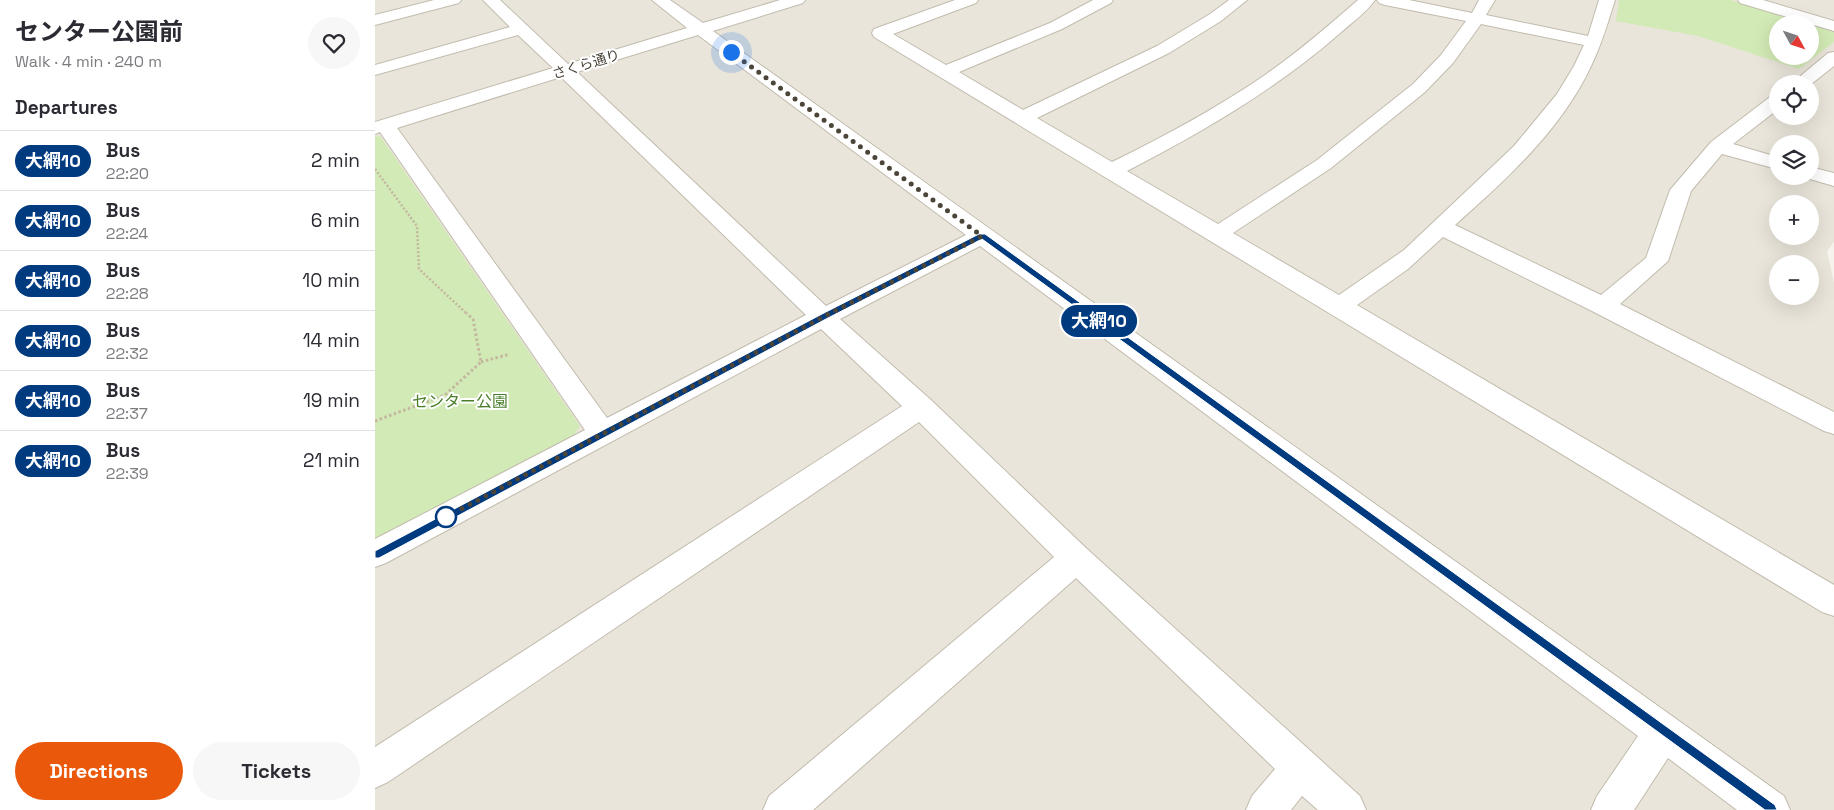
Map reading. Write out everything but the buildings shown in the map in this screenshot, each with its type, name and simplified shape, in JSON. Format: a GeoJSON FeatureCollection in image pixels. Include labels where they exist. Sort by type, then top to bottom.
{"type":"FeatureCollection","features":[{"type":"Feature","properties":{"kind":"street"},"geometry":{"type":"LineString","coordinates":[[375,20],[453,0]]}},
{"type":"Feature","properties":{"kind":"street"},"geometry":{"type":"LineString","coordinates":[[491,0],[823,317],[921,407],[1076,558],[1346,810]]}},
{"type":"Feature","properties":{"kind":"street"},"geometry":{"type":"LineString","coordinates":[[660,0],[1770,810]]}},
{"type":"Feature","properties":{"kind":"street","name":"さくら通り"},"geometry":{"type":"LineString","coordinates":[[380,126],[797,0]]}},
{"type":"Feature","properties":{"kind":"street"},"geometry":{"type":"LineString","coordinates":[[970,0],[880,33],[947,71],[1337,307],[1834,602]]}},
{"type":"Feature","properties":{"kind":"street"},"geometry":{"type":"LineString","coordinates":[[947,71],[1056,26],[1105,0]]}},
{"type":"Feature","properties":{"kind":"street"},"geometry":{"type":"LineString","coordinates":[[1023,117],[1109,77],[1159,51],[1239,0]]}},
{"type":"Feature","properties":{"kind":"street"},"geometry":{"type":"LineString","coordinates":[[1110,171],[1186,132],[1241,100],[1294,62],[1367,0]]}},
{"type":"Feature","properties":{"kind":"street"},"geometry":{"type":"LineString","coordinates":[[1385,0],[1594,42]]}},
{"type":"Feature","properties":{"kind":"street"},"geometry":{"type":"LineString","coordinates":[[1217,234],[1324,164],[1419,88],[1447,59],[1477,18],[1487,0]]}},
{"type":"Feature","properties":{"kind":"street"},"geometry":{"type":"LineString","coordinates":[[1337,307],[1401,263],[1486,187],[1531,142],[1578,76],[1601,28],[1607,0]]}},
{"type":"Feature","properties":{"kind":"street"},"geometry":{"type":"LineString","coordinates":[[1746,0],[1834,26]]}},
{"type":"Feature","properties":{"kind":"street"},"geometry":{"type":"LineString","coordinates":[[375,70],[522,30]]}},
{"type":"Feature","properties":{"kind":"street"},"geometry":{"type":"LineString","coordinates":[[1811,75],[1834,57]]}},
{"type":"Feature","properties":{"kind":"street"},"geometry":{"type":"LineString","coordinates":[[1603,306],[1656,261],[1681,190],[1718,146],[1769,107]]}},
{"type":"Feature","properties":{"kind":"street"},"geometry":{"type":"LineString","coordinates":[[380,126],[603,434]]}},
{"type":"Feature","properties":{"kind":"street"},"geometry":{"type":"LineString","coordinates":[[1718,146],[1769,161]]}},
{"type":"Feature","properties":{"kind":"street"},"geometry":{"type":"LineString","coordinates":[[1819,176],[1834,180]]}},
{"type":"Feature","properties":{"kind":"street"},"geometry":{"type":"LineString","coordinates":[[1441,227],[1603,306],[1834,424]]}},
{"type":"Feature","properties":{"kind":"street"},"geometry":{"type":"LineString","coordinates":[[375,554],[823,317],[982,236]]}},
{"type":"Feature","properties":{"kind":"street"},"geometry":{"type":"LineString","coordinates":[[375,769],[921,407]]}},
{"type":"Feature","properties":{"kind":"street"},"geometry":{"type":"LineString","coordinates":[[783,810],[1076,558]]}},
{"type":"Feature","properties":{"kind":"street"},"geometry":{"type":"LineString","coordinates":[[1611,810],[1663,732]]}},
{"type":"Feature","properties":{"kind":"street"},"geometry":{"type":"LineString","coordinates":[[1266,810],[1301,767]]}},
{"type":"Feature","properties":{"kind":"path"},"geometry":{"type":"LineString","coordinates":[[375,169],[417,226],[419,269],[473,319],[481,362]]}},
{"type":"Feature","properties":{"kind":"path"},"geometry":{"type":"LineString","coordinates":[[375,421],[445,395],[481,362],[518,352]]}},
{"type":"Feature","properties":{"kind":"shaded area"},"geometry":{"type":"Polygon","coordinates":[[[375,0],[1834,0],[1834,242],[1827,251],[1834,283],[1834,810],[375,810],[375,0]]]}},
{"type":"Feature","properties":{"kind":"green space"},"geometry":{"type":"Polygon","coordinates":[[[1619,0],[1731,0],[1781,15],[1769,15],[1769,59],[1698,36],[1616,21],[1619,0]]]}},
{"type":"Feature","properties":{"kind":"green space"},"geometry":{"type":"Polygon","coordinates":[[[1819,26],[1834,31],[1834,42],[1819,54],[1819,26]]]}},
{"type":"Feature","properties":{"kind":"green space"},"geometry":{"type":"Polygon","coordinates":[[[1787,65],[1804,65],[1799,69],[1787,65]]]}},
{"type":"Feature","properties":{"kind":"green space","name":"センター公園"},"geometry":{"type":"Polygon","coordinates":[[[380,136],[580,426],[570,441],[375,543],[375,137],[380,136]]]}},
{"type":"Feature","properties":{"kind":"bus line","name":"大網10"},"geometry":{"type":"LineString","coordinates":[[375,554],[823,317],[982,236],[1770,810]]}},
{"type":"Feature","properties":{"kind":"route"},"geometry":{"type":"LineString","coordinates":[[446,517],[823,317],[982,236],[731,52]]}}]}
